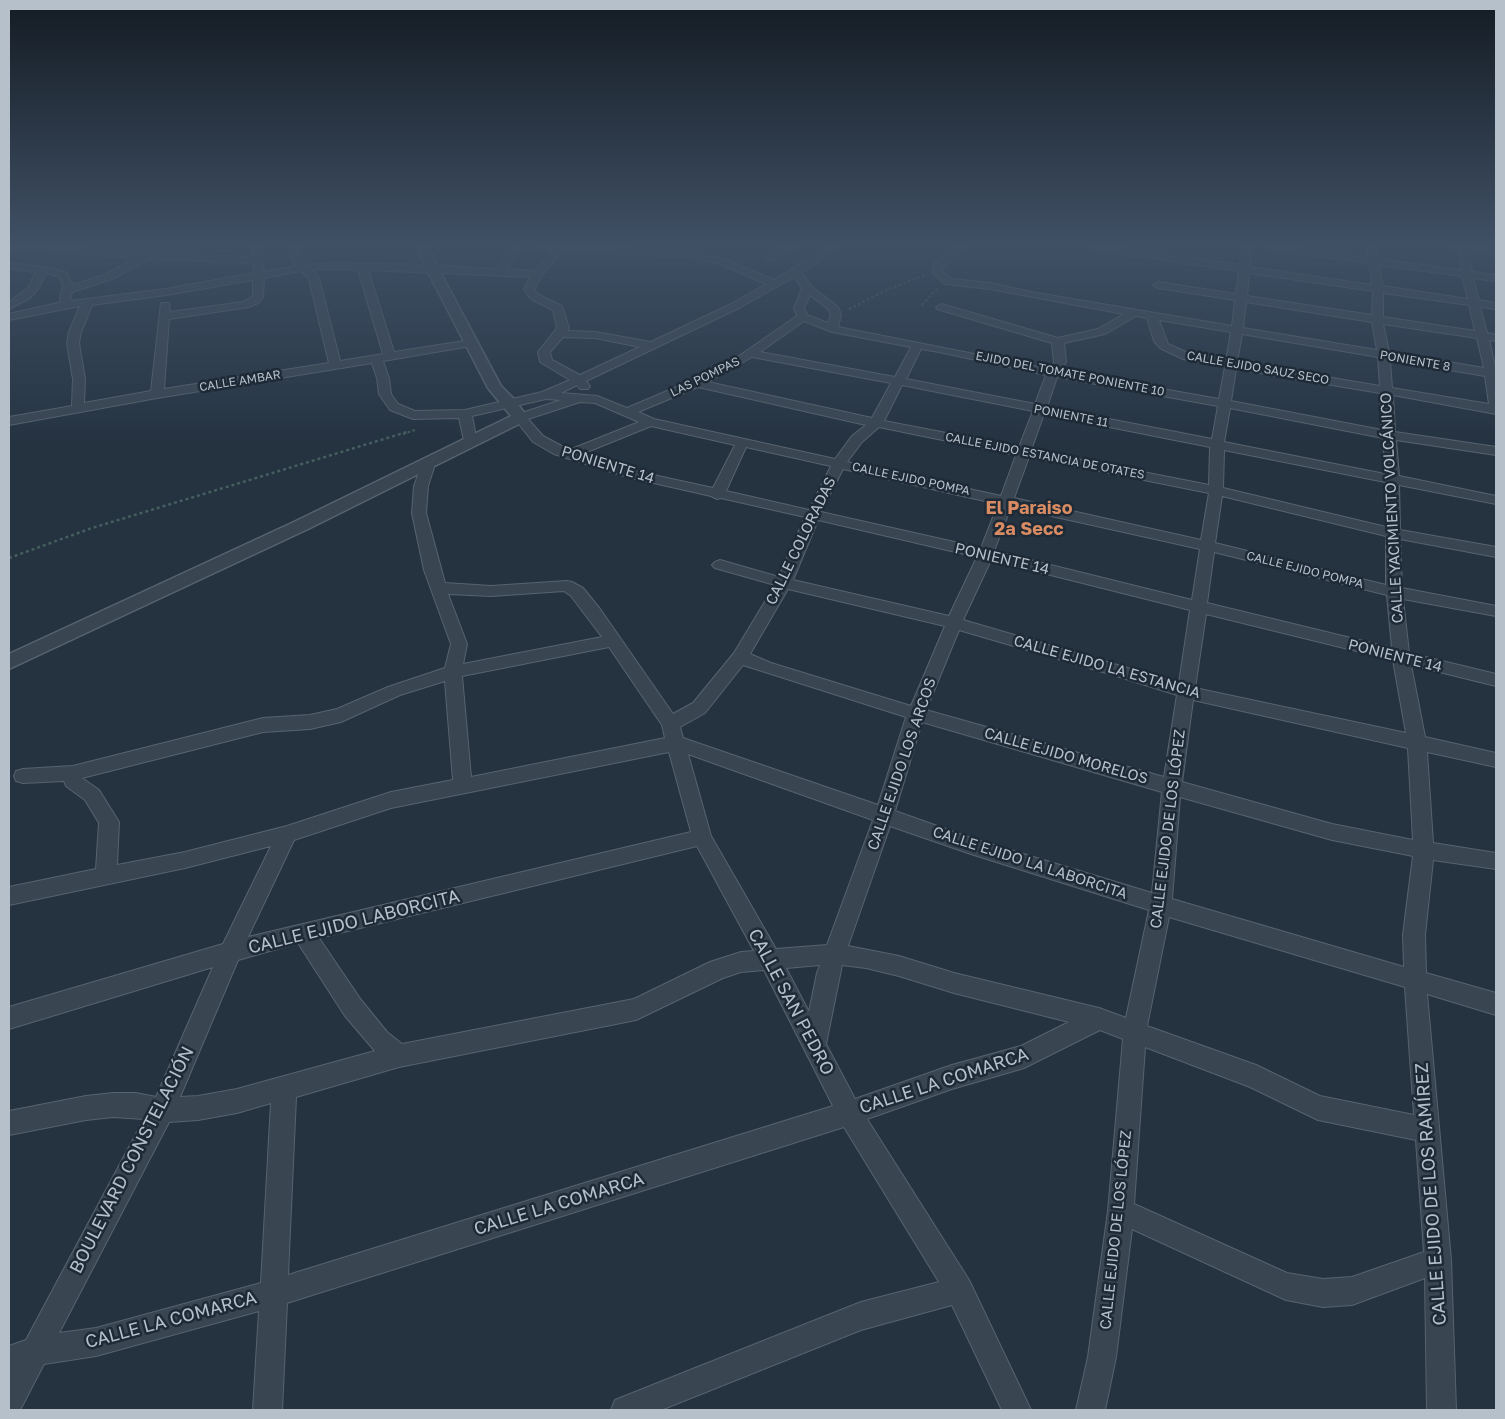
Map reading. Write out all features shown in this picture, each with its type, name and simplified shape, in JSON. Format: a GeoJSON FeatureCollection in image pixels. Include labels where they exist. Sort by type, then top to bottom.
{"type":"FeatureCollection","features":[{"type":"Feature","properties":{"kind":"street"},"geometry":{"type":"LineString","coordinates":[[9,317],[27,313]]}},
{"type":"Feature","properties":{"kind":"street"},"geometry":{"type":"LineString","coordinates":[[78,408],[79,379],[72,343],[83,313]]}},
{"type":"Feature","properties":{"kind":"street"},"geometry":{"type":"LineString","coordinates":[[157,394],[164,316],[183,313]]}},
{"type":"Feature","properties":{"kind":"street"},"geometry":{"type":"LineString","coordinates":[[323,313],[335,365]]}},
{"type":"Feature","properties":{"kind":"street"},"geometry":{"type":"LineString","coordinates":[[373,313],[383,357],[380,370],[385,394],[394,407],[413,415],[466,414],[546,394],[719,313]]}},
{"type":"Feature","properties":{"kind":"street"},"geometry":{"type":"LineString","coordinates":[[456,313],[495,388],[509,402],[520,418]]}},
{"type":"Feature","properties":{"kind":"street"},"geometry":{"type":"LineString","coordinates":[[559,313],[563,328],[544,352],[546,362],[578,379],[597,400]]}},
{"type":"Feature","properties":{"kind":"street"},"geometry":{"type":"LineString","coordinates":[[802,313],[804,317]]}},
{"type":"Feature","properties":{"kind":"street"},"geometry":{"type":"LineString","coordinates":[[962,313],[1058,341],[1101,332],[1132,313]]}},
{"type":"Feature","properties":{"kind":"street"},"geometry":{"type":"LineString","coordinates":[[1106,313],[1118,323]]}},
{"type":"Feature","properties":{"kind":"street","name":"PONIENTE 8"},"geometry":{"type":"LineString","coordinates":[[1139,313],[1493,374]]}},
{"type":"Feature","properties":{"kind":"street","name":"CALLE EJIDO DE LOS LÓPEZ"},"geometry":{"type":"LineString","coordinates":[[1090,1410],[1102,1357],[1121,1211],[1135,1031],[1161,905],[1172,786],[1216,490],[1217,446],[1225,405],[1238,313]]}},
{"type":"Feature","properties":{"kind":"street"},"geometry":{"type":"LineString","coordinates":[[1341,313],[1496,338]]}},
{"type":"Feature","properties":{"kind":"street","name":"CALLE YACIMIENTO VOLCÁNICO"},"geometry":{"type":"LineString","coordinates":[[1377,313],[1384,356],[1392,480],[1394,592],[1402,658],[1417,743],[1424,850],[1414,935],[1415,979]]}},
{"type":"Feature","properties":{"kind":"street"},"geometry":{"type":"LineString","coordinates":[[1476,313],[1493,374],[1496,410]]}},
{"type":"Feature","properties":{"kind":"street"},"geometry":{"type":"LineString","coordinates":[[832,329],[836,315]]}},
{"type":"Feature","properties":{"kind":"street","name":"CALLE EJIDO SAUZ SECO"},"geometry":{"type":"LineString","coordinates":[[1152,316],[1160,341],[1170,350],[1187,357],[1496,410]]}},
{"type":"Feature","properties":{"kind":"street","name":"EJIDO DEL TOMATE PONIENTE 10"},"geometry":{"type":"LineString","coordinates":[[804,317],[832,329],[1052,373],[1118,383],[1389,435],[1496,451]]}},
{"type":"Feature","properties":{"kind":"street","name":"LAS POMPAS"},"geometry":{"type":"LineString","coordinates":[[628,412],[697,383],[749,354],[804,317]]}},
{"type":"Feature","properties":{"kind":"street"},"geometry":{"type":"LineString","coordinates":[[560,334],[595,335],[651,345]]}},
{"type":"Feature","properties":{"kind":"street","name":"CALLE EJIDO LOS ARCOS"},"geometry":{"type":"LineString","coordinates":[[814,1046],[828,973],[884,816],[916,714],[954,622],[986,554],[1052,373],[1060,362],[1058,341]]}},
{"type":"Feature","properties":{"kind":"street","name":"CALLE AMBAR"},"geometry":{"type":"LineString","coordinates":[[9,421],[157,394],[471,343]]}},
{"type":"Feature","properties":{"kind":"street","name":"CALLE COLORADAS"},"geometry":{"type":"LineString","coordinates":[[674,733],[698,708],[740,657],[784,583],[813,515],[839,463],[864,432],[876,423],[917,346]]}},
{"type":"Feature","properties":{"kind":"street","name":"PONIENTE 11"},"geometry":{"type":"LineString","coordinates":[[749,354],[900,381],[1217,446],[1496,500]]}},
{"type":"Feature","properties":{"kind":"street","name":"CALLE EJIDO ESTANCIA DE OTATES"},"geometry":{"type":"LineString","coordinates":[[697,383],[876,423],[1216,490],[1392,533],[1496,552]]}},
{"type":"Feature","properties":{"kind":"street","name":"CALLE EJIDO POMPA"},"geometry":{"type":"LineString","coordinates":[[546,394],[597,400],[650,422],[1005,499],[1394,592],[1496,611]]}},
{"type":"Feature","properties":{"kind":"street"},"geometry":{"type":"LineString","coordinates":[[9,662],[302,525],[520,418],[580,398]]}},
{"type":"Feature","properties":{"kind":"street"},"geometry":{"type":"LineString","coordinates":[[466,414],[470,442]]}},
{"type":"Feature","properties":{"kind":"street","name":"PONIENTE 14"},"geometry":{"type":"LineString","coordinates":[[520,418],[538,439],[559,451],[632,474],[717,495],[986,554],[1496,680]]}},
{"type":"Feature","properties":{"kind":"street"},"geometry":{"type":"LineString","coordinates":[[571,454],[650,422]]}},
{"type":"Feature","properties":{"kind":"street"},"geometry":{"type":"LineString","coordinates":[[717,495],[742,443]]}},
{"type":"Feature","properties":{"kind":"street"},"geometry":{"type":"LineString","coordinates":[[430,461],[421,486],[419,513],[439,588],[459,644],[459,655],[453,672],[463,787]]}},
{"type":"Feature","properties":{"kind":"street","name":"CALLE EJIDO LA ESTANCIA"},"geometry":{"type":"LineString","coordinates":[[720,564],[784,583],[954,622],[1186,692],[1496,760]]}},
{"type":"Feature","properties":{"kind":"street","name":"CALLE SAN PEDRO"},"geometry":{"type":"LineString","coordinates":[[439,588],[491,591],[561,586],[573,588],[612,641],[674,733],[702,837],[770,958],[849,1113],[959,1290],[1017,1410]]}},
{"type":"Feature","properties":{"kind":"street"},"geometry":{"type":"LineString","coordinates":[[23,776],[72,773],[263,725],[310,722],[341,715],[394,692],[453,672],[612,641]]}},
{"type":"Feature","properties":{"kind":"street","name":"CALLE EJIDO MORELOS"},"geometry":{"type":"LineString","coordinates":[[740,657],[765,667],[916,714],[1332,832],[1424,850],[1496,861]]}},
{"type":"Feature","properties":{"kind":"street"},"geometry":{"type":"LineString","coordinates":[[9,896],[185,860],[287,834],[391,800],[463,787],[674,733]]}},
{"type":"Feature","properties":{"kind":"street","name":"CALLE EJIDO LA LABORCITA"},"geometry":{"type":"LineString","coordinates":[[674,733],[884,816],[971,846],[1161,905],[1496,1004]]}},
{"type":"Feature","properties":{"kind":"street"},"geometry":{"type":"LineString","coordinates":[[72,773],[73,781],[92,795],[109,822],[106,876]]}},
{"type":"Feature","properties":{"kind":"street","name":"BOULEVARD CONSTELACIÓN"},"geometry":{"type":"LineString","coordinates":[[9,1401],[162,1110],[230,953],[287,834]]}},
{"type":"Feature","properties":{"kind":"street","name":"CALLE EJIDO LABORCITA"},"geometry":{"type":"LineString","coordinates":[[9,1018],[303,933],[702,837]]}},
{"type":"Feature","properties":{"kind":"street"},"geometry":{"type":"LineString","coordinates":[[303,933],[353,1008],[379,1040],[400,1056]]}},
{"type":"Feature","properties":{"kind":"street"},"geometry":{"type":"LineString","coordinates":[[9,1123],[86,1108],[113,1105],[136,1105],[162,1110],[198,1108],[237,1101],[400,1056],[636,1009],[718,969],[741,962],[770,958],[835,954],[866,958],[954,983],[1100,1019],[1256,1077],[1318,1108],[1427,1130]]}},
{"type":"Feature","properties":{"kind":"street","name":"CALLE EJIDO DE LOS RAMÍREZ"},"geometry":{"type":"LineString","coordinates":[[1415,979],[1438,1260],[1442,1410]]}},
{"type":"Feature","properties":{"kind":"street","name":"CALLE LA COMARCA"},"geometry":{"type":"LineString","coordinates":[[9,1360],[35,1351],[96,1342],[275,1293],[849,1113],[952,1077],[1024,1057],[1100,1019]]}},
{"type":"Feature","properties":{"kind":"street"},"geometry":{"type":"LineString","coordinates":[[268,1410],[284,1089]]}},
{"type":"Feature","properties":{"kind":"street"},"geometry":{"type":"LineString","coordinates":[[1121,1211],[1286,1286],[1323,1293],[1352,1291],[1438,1260]]}},
{"type":"Feature","properties":{"kind":"street"},"geometry":{"type":"LineString","coordinates":[[626,1410],[861,1316],[959,1290]]}},
{"type":"Feature","properties":{"kind":"path"},"geometry":{"type":"LineString","coordinates":[[836,315],[840,313]]}},
{"type":"Feature","properties":{"kind":"path"},"geometry":{"type":"LineString","coordinates":[[9,558],[92,528],[419,429]]}},
{"type":"Feature","properties":{"kind":"district","name":"El Paraiso 2a Secc"},"geometry":{"type":"Point","coordinates":[1029,518]}}]}
